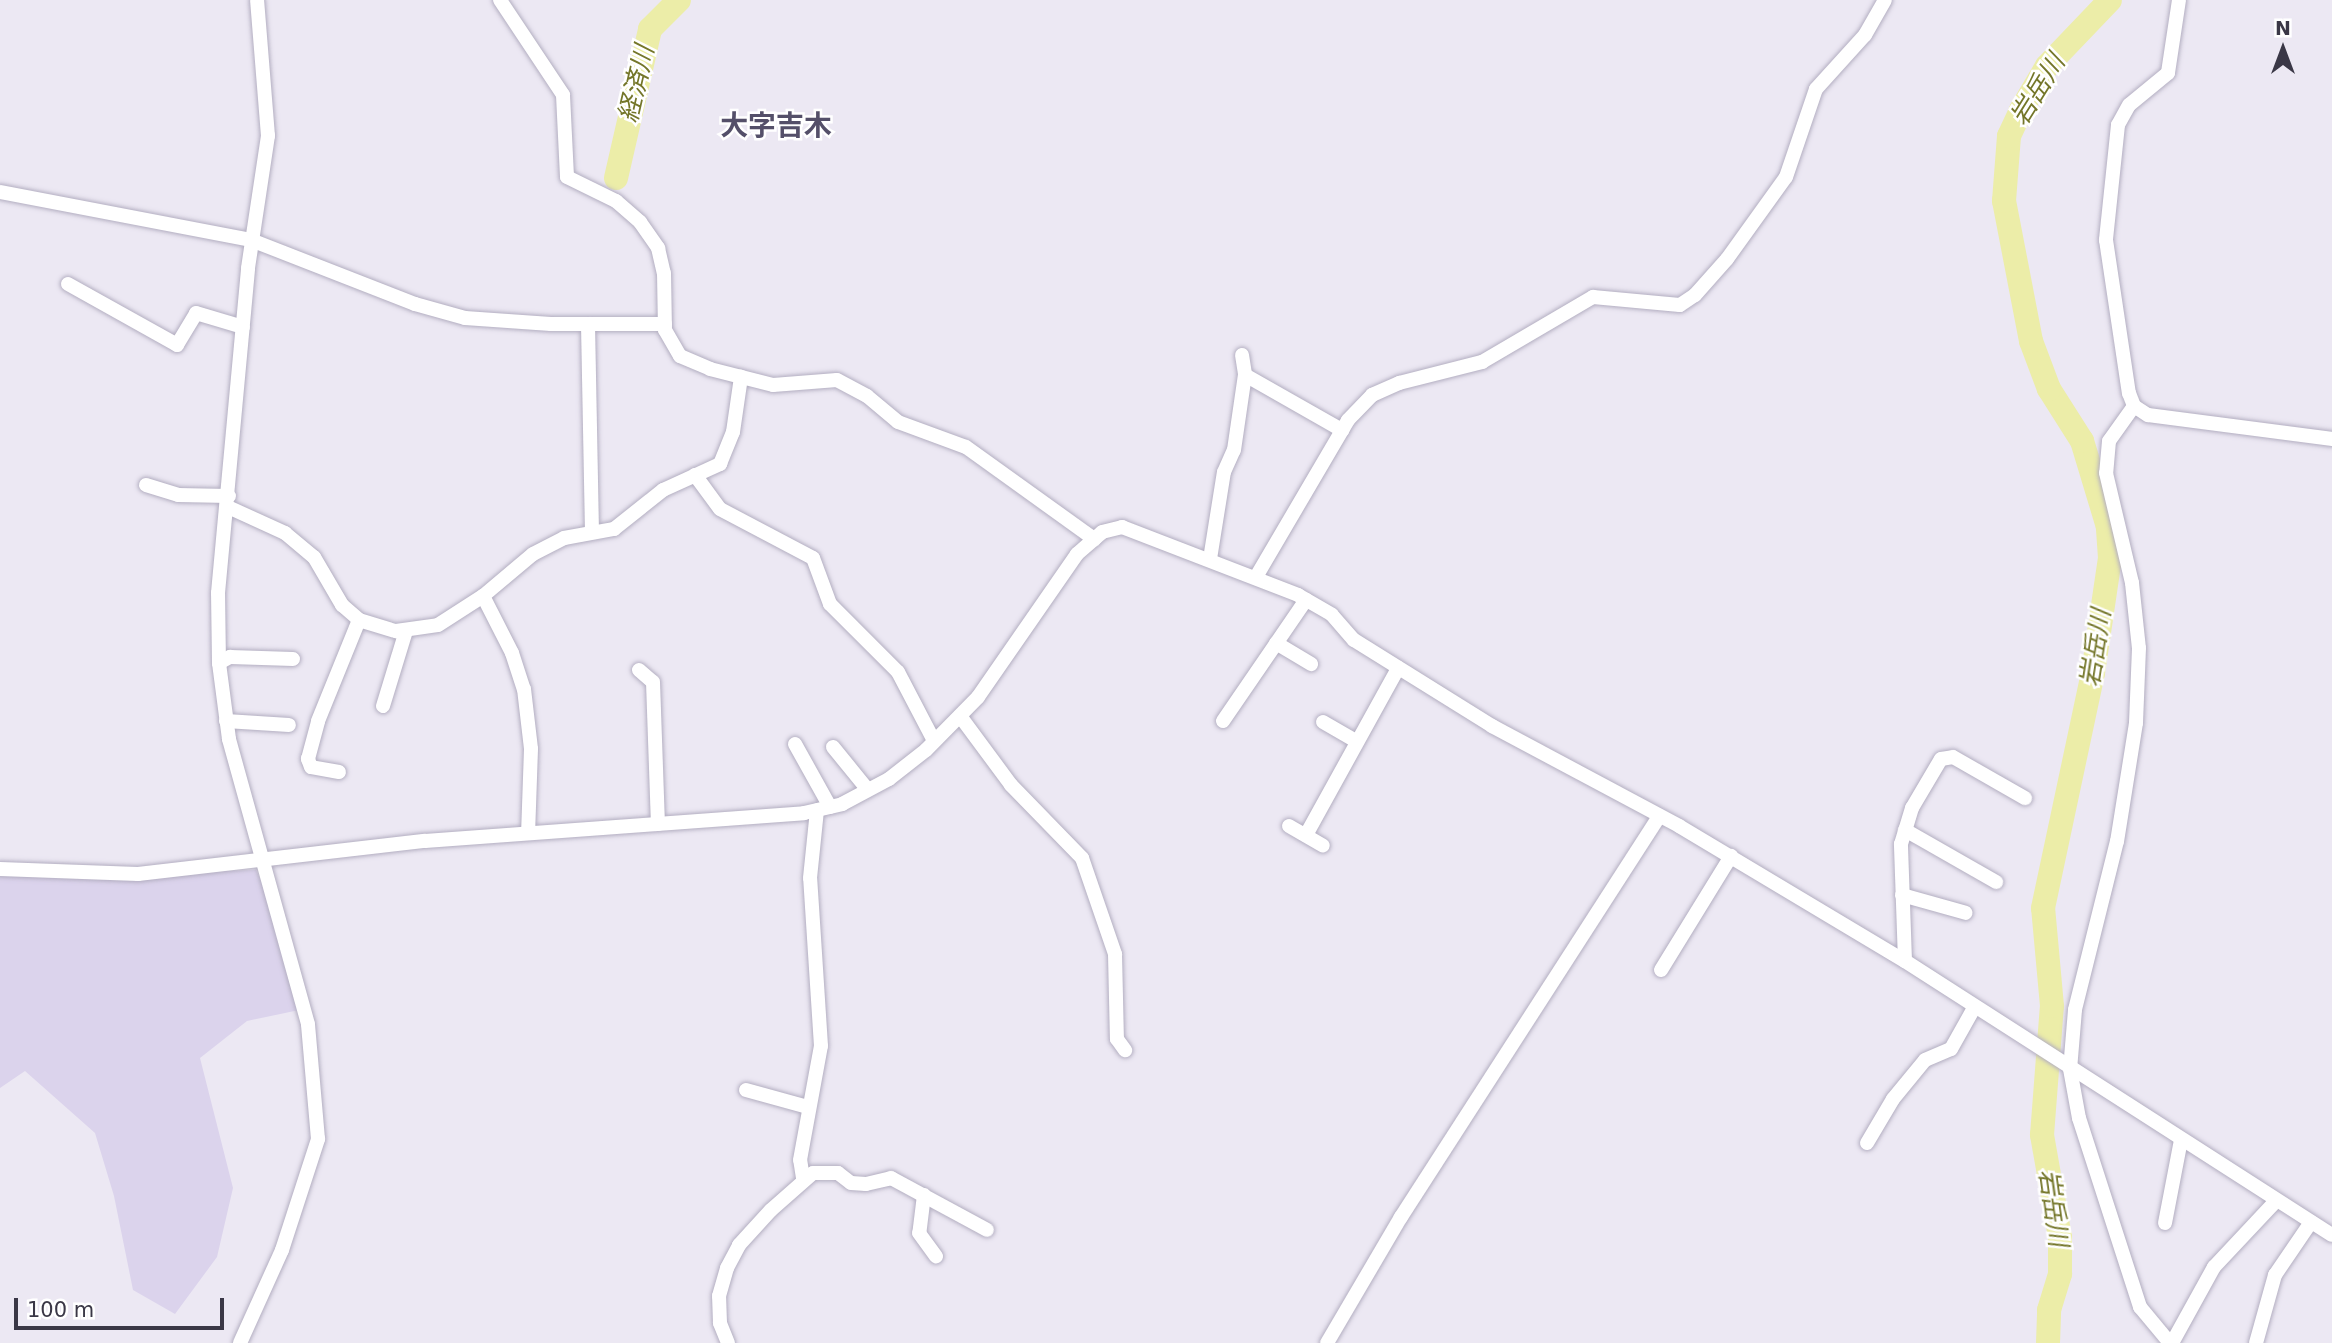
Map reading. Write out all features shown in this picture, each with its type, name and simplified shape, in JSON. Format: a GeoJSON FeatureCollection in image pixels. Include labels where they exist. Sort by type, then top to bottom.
{"type":"FeatureCollection","features":[{"type":"Feature","properties":{"kind":"street"},"geometry":{"type":"LineString","coordinates":[[240,1343],[282,1250],[318,1139],[308,1024],[226,721],[219,663],[219,593],[251,240],[268,136],[257,0]]}},
{"type":"Feature","properties":{"kind":"street"},"geometry":{"type":"LineString","coordinates":[[500,0],[563,95],[567,177],[616,201],[640,222],[658,248],[664,273],[665,324],[680,356],[773,385],[837,380],[898,422],[966,447],[1094,539]]}},
{"type":"Feature","properties":{"kind":"street"},"geometry":{"type":"LineString","coordinates":[[1256,578],[1342,430],[1372,396],[1399,383],[1482,362],[1593,297],[1680,305],[1695,295],[1727,259],[1786,177],[1816,89],[1865,34],[1885,0]]}},
{"type":"Feature","properties":{"kind":"street"},"geometry":{"type":"LineString","coordinates":[[2179,0],[2168,73],[2129,105],[2118,125],[2108,198],[2106,240],[2123,365],[2134,406],[2148,415],[2332,439]]}},
{"type":"Feature","properties":{"kind":"street"},"geometry":{"type":"LineString","coordinates":[[0,192],[251,240],[415,304],[465,317],[587,324],[665,324]]}},
{"type":"Feature","properties":{"kind":"street"},"geometry":{"type":"LineString","coordinates":[[68,284],[177,345],[196,313],[243,327]]}},
{"type":"Feature","properties":{"kind":"street"},"geometry":{"type":"LineString","coordinates":[[587,324],[592,532]]}},
{"type":"Feature","properties":{"kind":"street"},"geometry":{"type":"LineString","coordinates":[[1210,559],[1224,472],[1234,450],[1245,375],[1242,355]]}},
{"type":"Feature","properties":{"kind":"street"},"geometry":{"type":"LineString","coordinates":[[1245,375],[1342,430]]}},
{"type":"Feature","properties":{"kind":"street"},"geometry":{"type":"LineString","coordinates":[[146,485],[178,495],[229,501],[285,533],[314,557],[342,605],[359,620],[406,631],[438,625],[483,596],[533,554],[564,538],[614,529],[663,490],[720,464],[727,451],[741,377]]}},
{"type":"Feature","properties":{"kind":"street"},"geometry":{"type":"LineString","coordinates":[[2134,406],[2109,441],[2106,473],[2132,583],[2139,648],[2136,723],[2118,841],[2075,1010],[2070,1069],[2079,1118],[2140,1307],[2171,1343],[2214,1267],[2276,1201]]}},
{"type":"Feature","properties":{"kind":"street"},"geometry":{"type":"LineString","coordinates":[[695,475],[720,509],[813,558],[830,604],[898,672],[934,741]]}},
{"type":"Feature","properties":{"kind":"street"},"geometry":{"type":"LineString","coordinates":[[0,869],[138,874],[264,857],[824,808],[889,779],[934,741],[978,697],[1077,554],[1102,531],[1122,527],[1256,578],[1306,600],[1332,615],[1354,640],[1398,668],[1492,726],[1731,856],[1905,961],[1974,1008],[2332,1235]]}},
{"type":"Feature","properties":{"kind":"street"},"geometry":{"type":"LineString","coordinates":[[483,596],[512,653],[526,699],[531,748],[528,833]]}},
{"type":"Feature","properties":{"kind":"street"},"geometry":{"type":"LineString","coordinates":[[1223,721],[1306,600]]}},
{"type":"Feature","properties":{"kind":"street"},"geometry":{"type":"LineString","coordinates":[[339,772],[311,767],[308,758],[318,721],[359,620]]}},
{"type":"Feature","properties":{"kind":"street"},"geometry":{"type":"LineString","coordinates":[[383,706],[406,631]]}},
{"type":"Feature","properties":{"kind":"street"},"geometry":{"type":"LineString","coordinates":[[1276,643],[1311,664]]}},
{"type":"Feature","properties":{"kind":"street"},"geometry":{"type":"LineString","coordinates":[[219,663],[230,657],[293,659]]}},
{"type":"Feature","properties":{"kind":"street"},"geometry":{"type":"LineString","coordinates":[[1306,835],[1398,668]]}},
{"type":"Feature","properties":{"kind":"street"},"geometry":{"type":"LineString","coordinates":[[639,670],[653,682],[658,824]]}},
{"type":"Feature","properties":{"kind":"street"},"geometry":{"type":"LineString","coordinates":[[960,716],[1011,785],[1082,858],[1115,954],[1117,1039],[1125,1050]]}},
{"type":"Feature","properties":{"kind":"street"},"geometry":{"type":"LineString","coordinates":[[226,721],[289,725]]}},
{"type":"Feature","properties":{"kind":"street"},"geometry":{"type":"LineString","coordinates":[[1323,722],[1357,742]]}},
{"type":"Feature","properties":{"kind":"street"},"geometry":{"type":"LineString","coordinates":[[795,744],[824,808],[810,878],[821,1046],[800,1160],[803,1178]]}},
{"type":"Feature","properties":{"kind":"street"},"geometry":{"type":"LineString","coordinates":[[833,747],[868,790]]}},
{"type":"Feature","properties":{"kind":"street"},"geometry":{"type":"LineString","coordinates":[[1905,961],[1902,895],[1905,830],[1912,808],[1941,759],[1953,757],[2025,798]]}},
{"type":"Feature","properties":{"kind":"street"},"geometry":{"type":"LineString","coordinates":[[1327,1343],[1401,1217],[1659,816]]}},
{"type":"Feature","properties":{"kind":"street"},"geometry":{"type":"LineString","coordinates":[[1289,826],[1323,846]]}},
{"type":"Feature","properties":{"kind":"street"},"geometry":{"type":"LineString","coordinates":[[1905,830],[1996,883]]}},
{"type":"Feature","properties":{"kind":"street"},"geometry":{"type":"LineString","coordinates":[[1661,970],[1731,856]]}},
{"type":"Feature","properties":{"kind":"street"},"geometry":{"type":"LineString","coordinates":[[1902,895],[1966,913]]}},
{"type":"Feature","properties":{"kind":"street"},"geometry":{"type":"LineString","coordinates":[[1867,1143],[1893,1099],[1925,1060],[1951,1049],[1974,1008]]}},
{"type":"Feature","properties":{"kind":"street"},"geometry":{"type":"LineString","coordinates":[[746,1090],[808,1107]]}},
{"type":"Feature","properties":{"kind":"street"},"geometry":{"type":"LineString","coordinates":[[2165,1223],[2181,1140]]}},
{"type":"Feature","properties":{"kind":"street"},"geometry":{"type":"LineString","coordinates":[[728,1343],[720,1323],[719,1296],[727,1268],[739,1245],[803,1178],[824,1171],[838,1173],[852,1183],[891,1178],[987,1230]]}},
{"type":"Feature","properties":{"kind":"street"},"geometry":{"type":"LineString","coordinates":[[924,1195],[919,1233],[936,1256]]}},
{"type":"Feature","properties":{"kind":"street"},"geometry":{"type":"LineString","coordinates":[[2256,1343],[2275,1275],[2311,1222]]}},
{"type":"Feature","properties":{"kind":"shaded area"},"geometry":{"type":"Polygon","coordinates":[[[0,869],[138,874],[256,870],[279,920],[304,1009],[247,1021],[200,1058],[233,1188],[217,1257],[175,1314],[133,1290],[114,1196],[95,1133],[25,1071],[0,1088],[0,869]]]}},
{"type":"Feature","properties":{"kind":"waterway","name":"経済川"},"geometry":{"type":"LineString","coordinates":[[616,178],[650,29],[679,0]]}},
{"type":"Feature","properties":{"kind":"waterway","name":"岩岳川"},"geometry":{"type":"LineString","coordinates":[[2048,1343],[2049,1310],[2060,1274],[2060,1237],[2042,1135],[2052,1006],[2043,908],[2093,673],[2110,558],[2108,527],[2082,441],[2049,389],[2031,341],[2004,201],[2009,136],[2021,110],[2047,66],[2110,0]]}},
{"type":"Feature","properties":{"kind":"district","name":"大字吉木"},"geometry":{"type":"Point","coordinates":[776,126]}}]}
